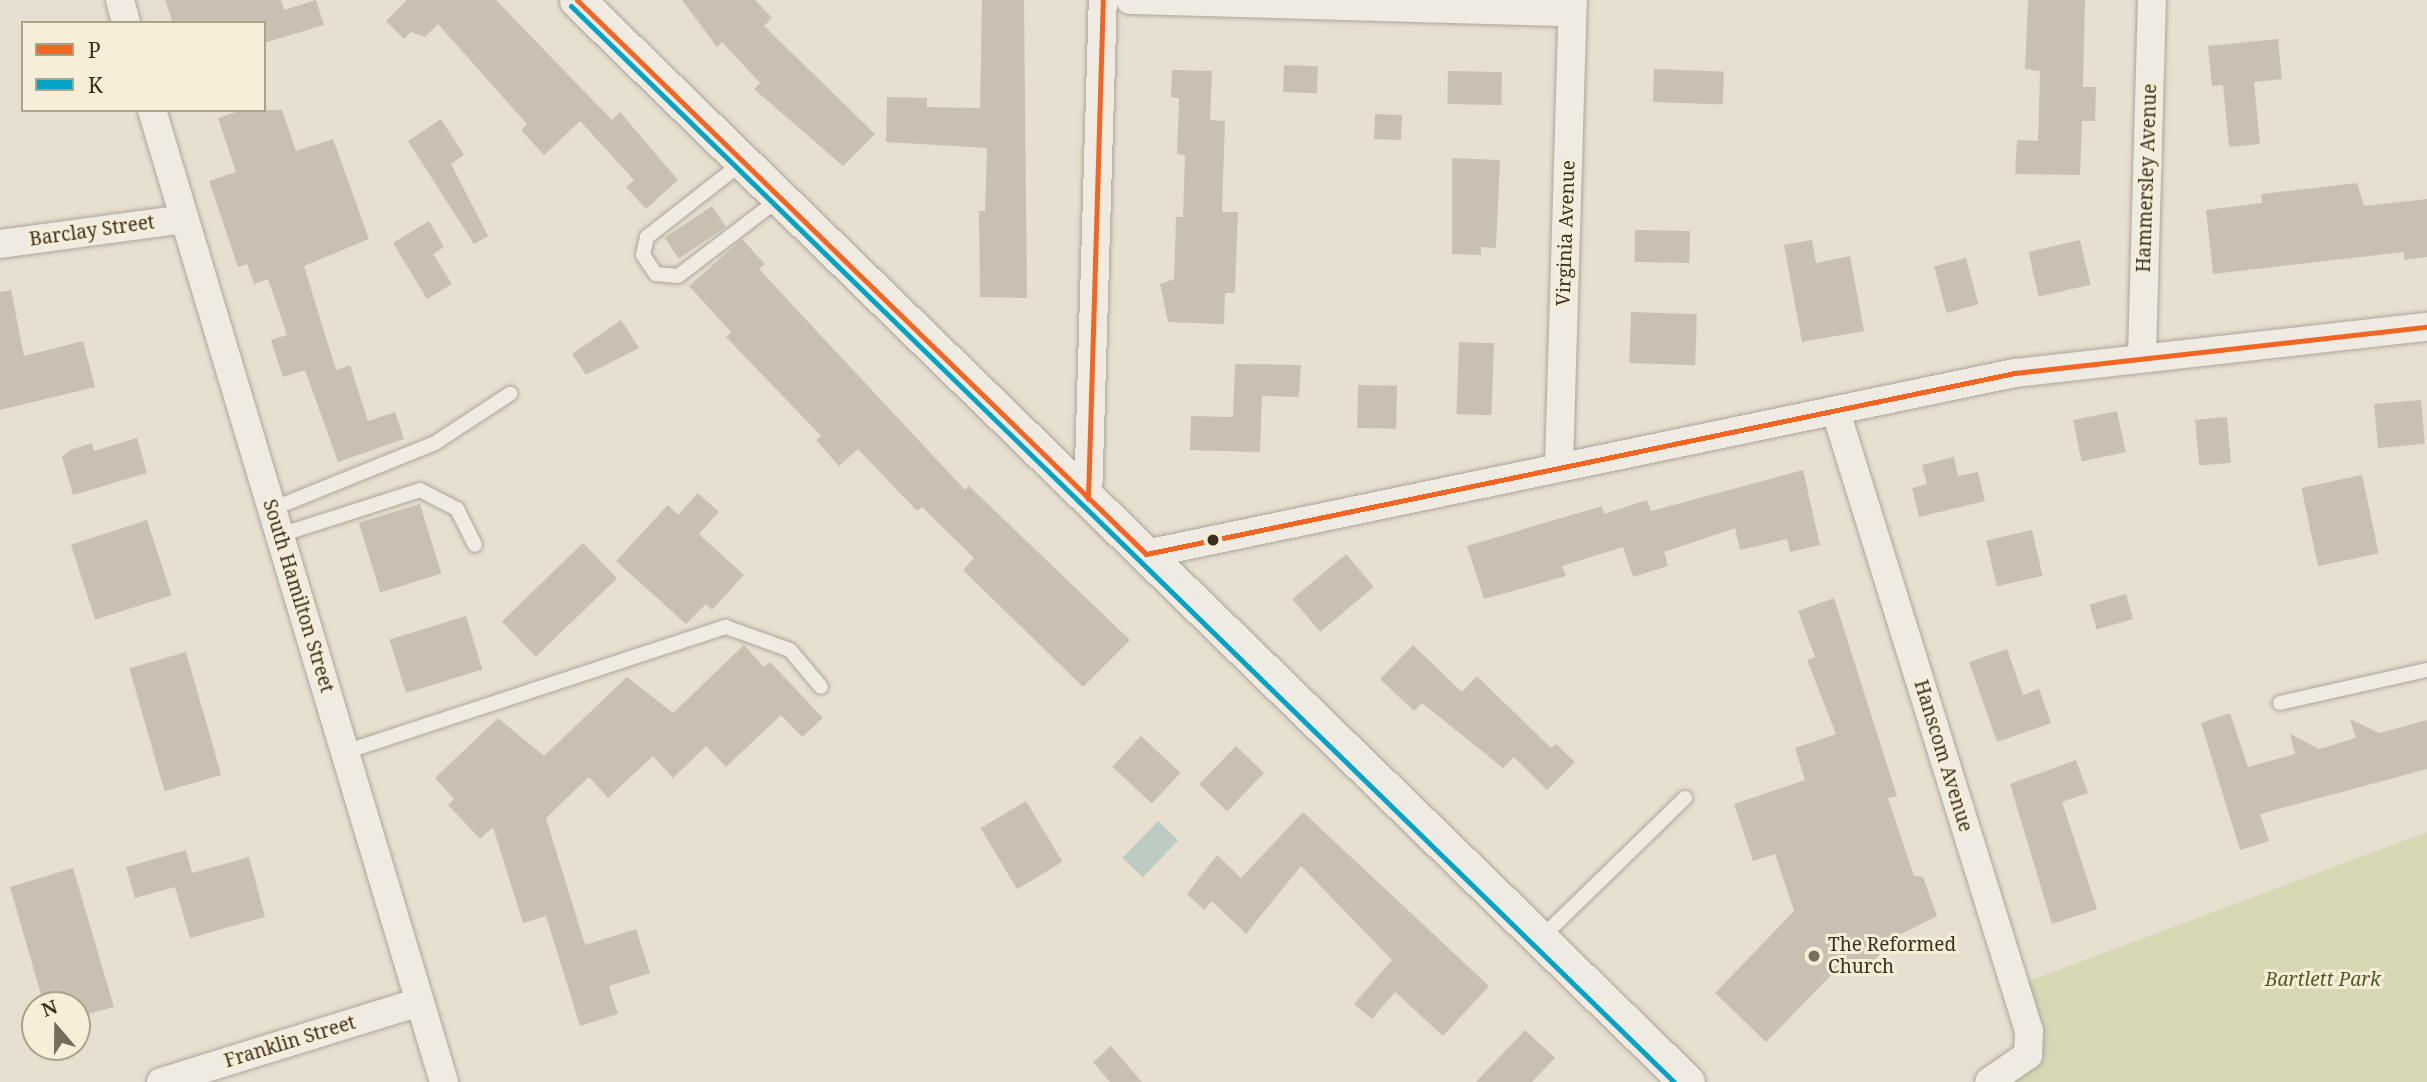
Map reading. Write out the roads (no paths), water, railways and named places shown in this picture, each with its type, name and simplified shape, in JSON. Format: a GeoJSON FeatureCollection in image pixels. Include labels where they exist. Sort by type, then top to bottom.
{"type":"FeatureCollection","features":[{"type":"Feature","properties":{"kind":"street"},"geometry":{"type":"LineString","coordinates":[[120,0],[126,21]]}},
{"type":"Feature","properties":{"kind":"street"},"geometry":{"type":"LineString","coordinates":[[577,0],[1687,1082]]}},
{"type":"Feature","properties":{"kind":"street"},"geometry":{"type":"LineString","coordinates":[[1088,499],[1103,0]]}},
{"type":"Feature","properties":{"kind":"street"},"geometry":{"type":"LineString","coordinates":[[1130,0],[1573,6]]}},
{"type":"Feature","properties":{"kind":"street","name":"Hammersley Avenue"},"geometry":{"type":"LineString","coordinates":[[2143,356],[2152,0]]}},
{"type":"Feature","properties":{"kind":"street","name":"Virginia Avenue"},"geometry":{"type":"LineString","coordinates":[[1559,466],[1573,6]]}},
{"type":"Feature","properties":{"kind":"street","name":"South Hamilton Street"},"geometry":{"type":"LineString","coordinates":[[153,112],[444,1082]]}},
{"type":"Feature","properties":{"kind":"street","name":"Barclay Street"},"geometry":{"type":"LineString","coordinates":[[0,244],[184,219]]}},
{"type":"Feature","properties":{"kind":"street"},"geometry":{"type":"LineString","coordinates":[[1146,554],[2015,373],[2143,356],[2427,327]]}},
{"type":"Feature","properties":{"kind":"street","name":"Hanscom Avenue"},"geometry":{"type":"LineString","coordinates":[[1836,412],[2029,1031],[2028,1055],[1989,1082]]}},
{"type":"Feature","properties":{"kind":"street","name":"Franklin Street"},"geometry":{"type":"LineString","coordinates":[[161,1082],[420,1002]]}},
{"type":"Feature","properties":{"kind":"lane"},"geometry":{"type":"LineString","coordinates":[[743,162],[647,237],[643,255],[656,274],[678,276],[780,198]]}},
{"type":"Feature","properties":{"kind":"lane"},"geometry":{"type":"LineString","coordinates":[[276,522],[435,443],[510,394]]}},
{"type":"Feature","properties":{"kind":"lane"},"geometry":{"type":"LineString","coordinates":[[276,522],[420,490],[457,509],[475,545]]}},
{"type":"Feature","properties":{"kind":"lane"},"geometry":{"type":"LineString","coordinates":[[345,752],[726,627],[789,650],[821,687]]}},
{"type":"Feature","properties":{"kind":"lane"},"geometry":{"type":"LineString","coordinates":[[2280,703],[2427,670]]}},
{"type":"Feature","properties":{"kind":"lane"},"geometry":{"type":"LineString","coordinates":[[1540,939],[1685,798]]}},
{"type":"Feature","properties":{"kind":"place","name":"The Reformed Church"},"geometry":{"type":"Point","coordinates":[1814,956]}},
{"type":"Feature","properties":{"kind":"park label","name":"Bartlett Park"},"geometry":{"type":"Point","coordinates":[2323,980]}}]}
